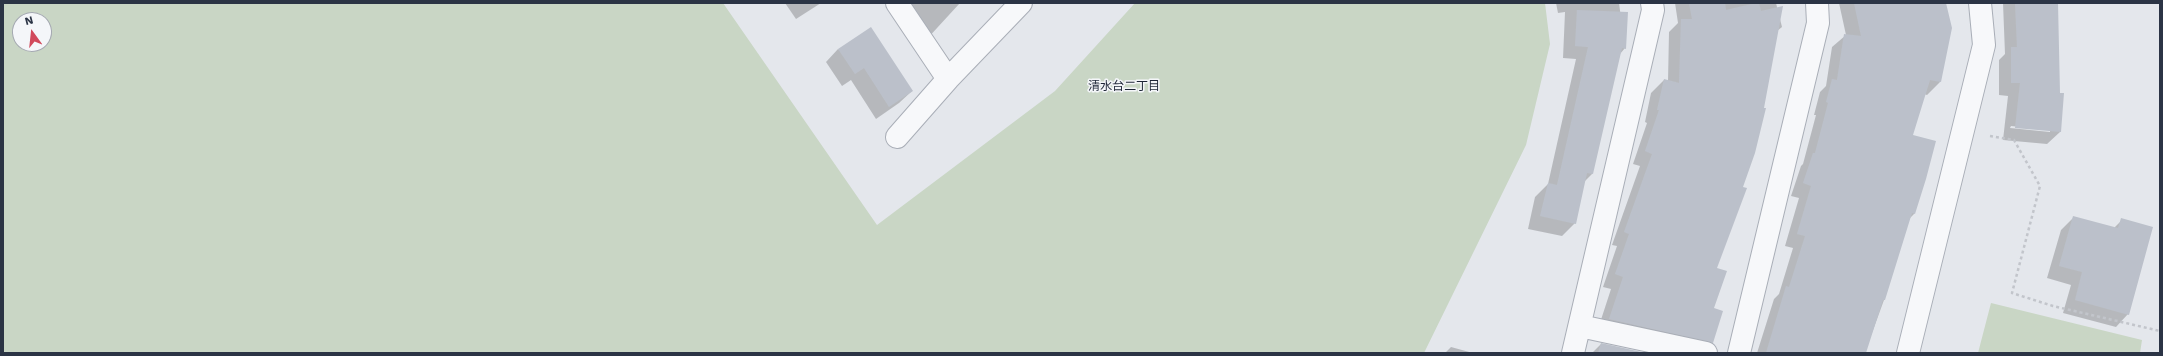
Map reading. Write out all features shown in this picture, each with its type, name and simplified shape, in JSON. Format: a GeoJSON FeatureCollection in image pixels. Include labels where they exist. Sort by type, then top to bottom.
{"type":"FeatureCollection","features":[{"type":"Feature","properties":{"kind":"street"},"geometry":{"type":"LineString","coordinates":[[897,3],[948,79]]}},
{"type":"Feature","properties":{"kind":"street"},"geometry":{"type":"LineString","coordinates":[[897,137],[948,79],[1021,3]]}},
{"type":"Feature","properties":{"kind":"street"},"geometry":{"type":"LineString","coordinates":[[1573,353],[1637,82],[1653,10],[1652,3]]}},
{"type":"Feature","properties":{"kind":"street"},"geometry":{"type":"LineString","coordinates":[[1739,353],[1818,23],[1817,3]]}},
{"type":"Feature","properties":{"kind":"street"},"geometry":{"type":"LineString","coordinates":[[1908,353],[1984,45],[1980,3]]}},
{"type":"Feature","properties":{"kind":"street"},"geometry":{"type":"LineString","coordinates":[[1580,326],[1706,353]]}},
{"type":"Feature","properties":{"kind":"path"},"geometry":{"type":"LineString","coordinates":[[2014,140],[2040,186],[2012,293],[2052,306],[2160,331]]}},
{"type":"Feature","properties":{"kind":"green space"},"geometry":{"type":"Polygon","coordinates":[[[3,3],[723,3],[877,225],[1055,91],[1135,3],[1545,3],[1550,44],[1526,145],[1424,353],[3,353],[3,3]]]}},
{"type":"Feature","properties":{"kind":"green space"},"geometry":{"type":"Polygon","coordinates":[[[1991,303],[2142,340],[2140,353],[1978,353],[1991,303]]]}},
{"type":"Feature","properties":{"kind":"building"},"geometry":{"type":"Polygon","coordinates":[[[1689,3],[1725,3],[1726,10],[1756,3],[1759,3],[1761,11],[1783,6],[1764,108],[1766,108],[1755,153],[1743,187],[1747,188],[1717,268],[1727,271],[1714,308],[1723,311],[1713,343],[1609,319],[1623,277],[1615,274],[1629,234],[1624,232],[1652,154],[1645,151],[1659,110],[1657,110],[1664,79],[1679,83],[1681,19],[1692,19],[1689,3]]]}},
{"type":"Feature","properties":{"kind":"building"},"geometry":{"type":"Polygon","coordinates":[[[1854,3],[1946,3],[1952,28],[1941,82],[1930,80],[1913,135],[1936,141],[1915,214],[1912,213],[1885,300],[1883,300],[1866,353],[1766,353],[1786,286],[1789,287],[1805,236],[1797,234],[1811,186],[1803,183],[1813,153],[1815,153],[1828,103],[1826,102],[1832,79],[1837,80],[1844,34],[1861,36],[1854,3]]]}},
{"type":"Feature","properties":{"kind":"building"},"geometry":{"type":"Polygon","coordinates":[[[2015,3],[2058,3],[2060,93],[2064,93],[2061,132],[2015,128],[2020,83],[2011,83],[2011,47],[2017,47],[2015,3]]]}},
{"type":"Feature","properties":{"kind":"building"},"geometry":{"type":"Polygon","coordinates":[[[1577,10],[1628,12],[1626,49],[1622,48],[1593,174],[1587,173],[1576,224],[1540,216],[1548,183],[1557,185],[1588,47],[1575,46],[1577,10]]]}},
{"type":"Feature","properties":{"kind":"building"},"geometry":{"type":"Polygon","coordinates":[[[871,27],[913,91],[889,107],[864,68],[855,74],[838,49],[871,27]]]}},
{"type":"Feature","properties":{"kind":"building"},"geometry":{"type":"Polygon","coordinates":[[[2073,216],[2118,228],[2121,218],[2153,227],[2129,315],[2075,300],[2082,272],[2059,266],[2073,216]]]}},
{"type":"Feature","properties":{"kind":"building"},"geometry":{"type":"Polygon","coordinates":[[[1601,343],[1646,353],[1598,353],[1601,343]]]}},
{"type":"Feature","properties":{"kind":"district","name":"清水台二丁目"},"geometry":{"type":"Point","coordinates":[1124,86]}}]}
